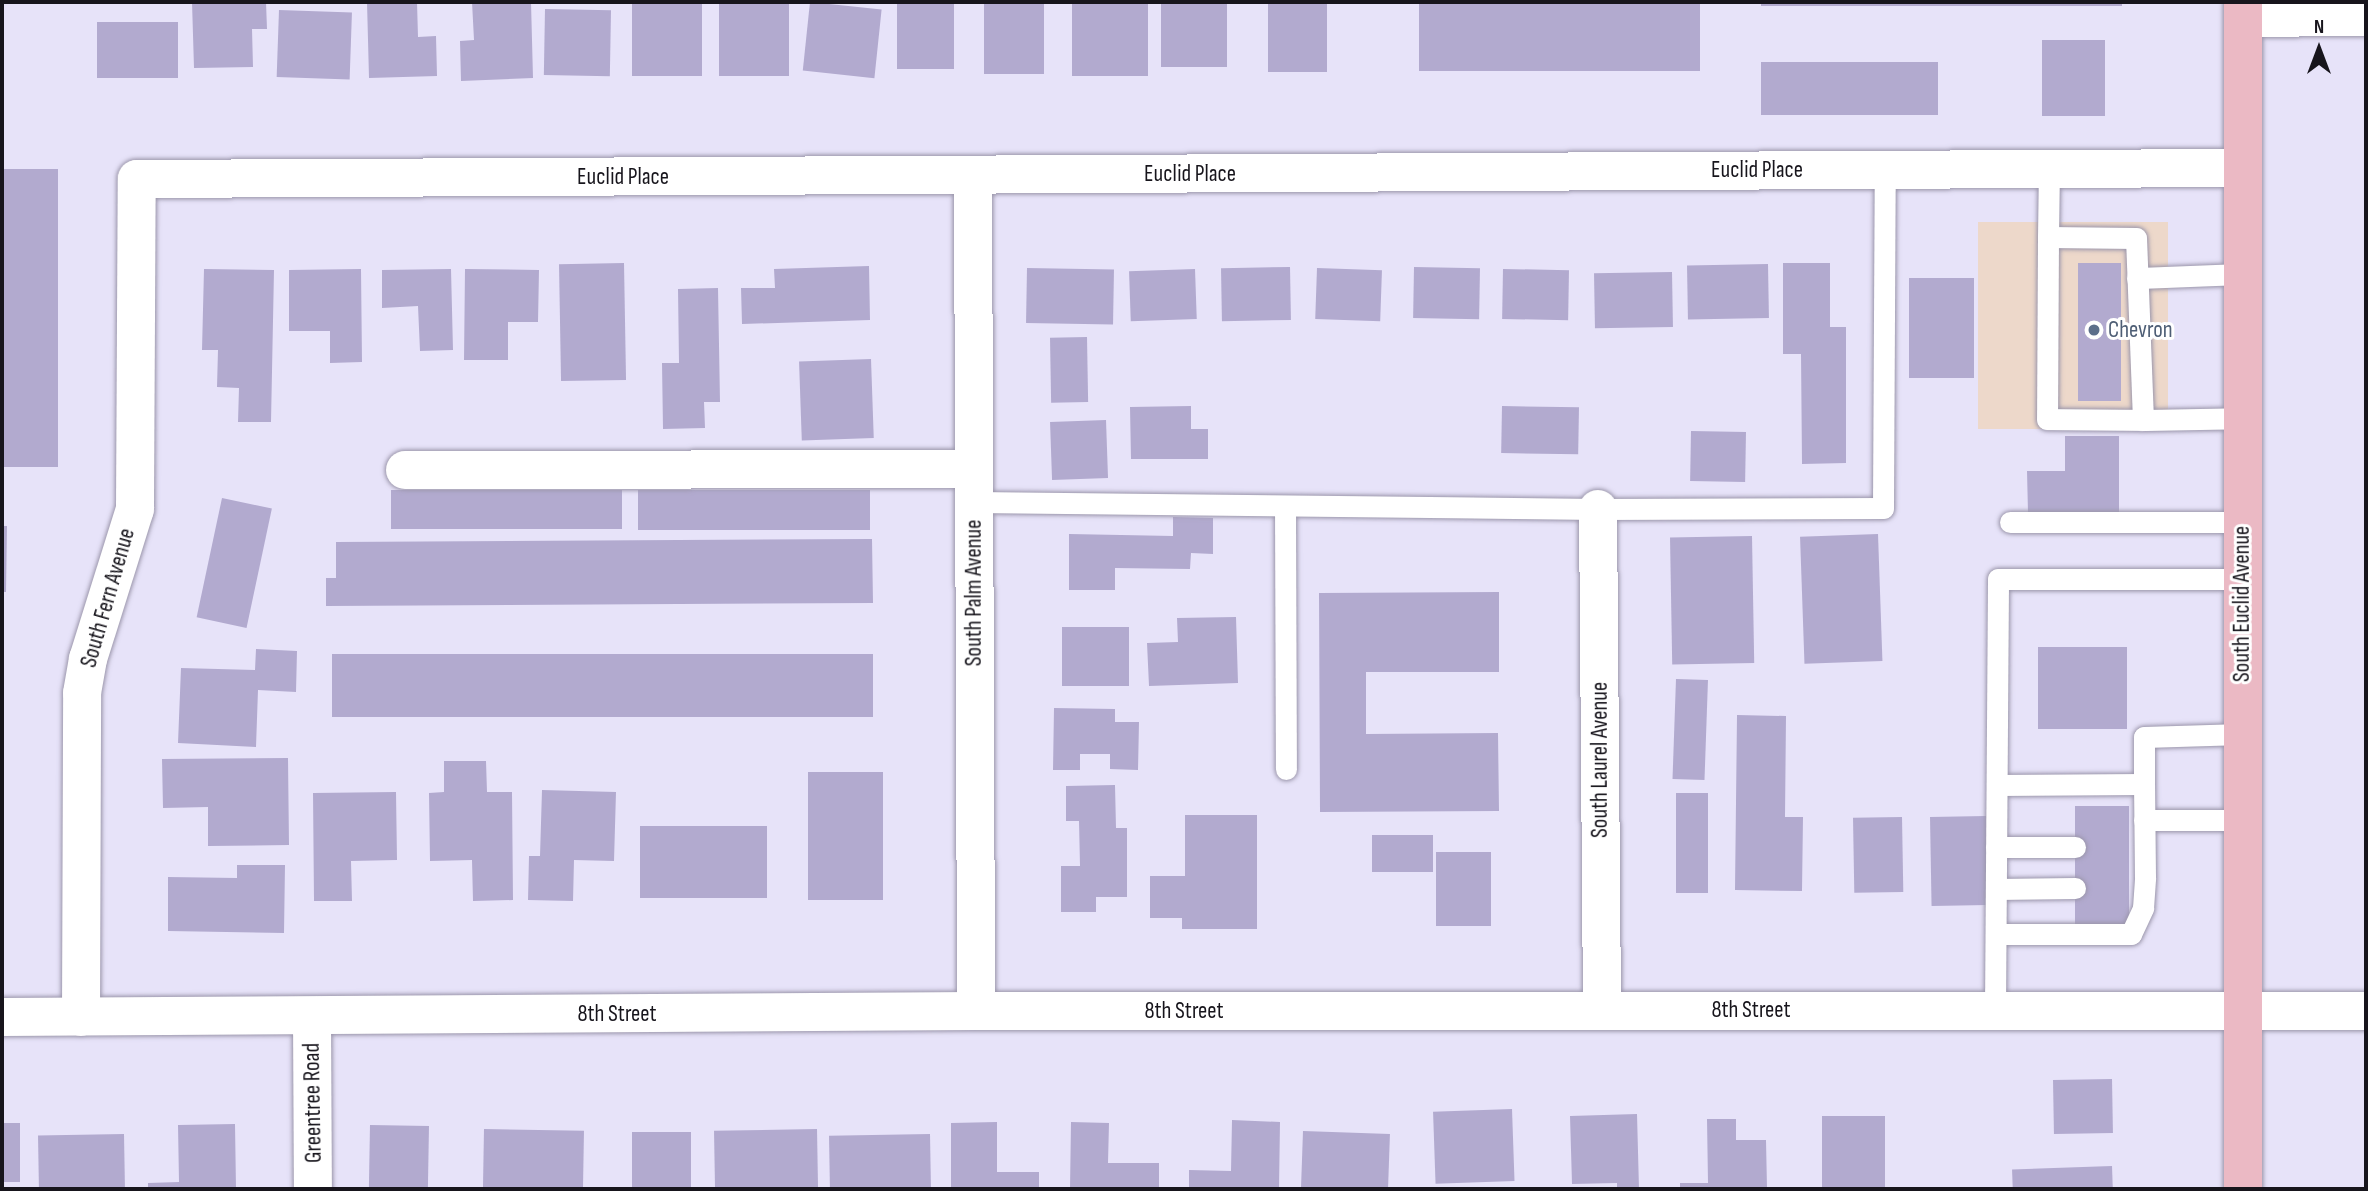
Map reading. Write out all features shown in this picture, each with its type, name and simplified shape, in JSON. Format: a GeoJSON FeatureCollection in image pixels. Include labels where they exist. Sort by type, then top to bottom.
{"type":"FeatureCollection","features":[{"type":"Feature","properties":{"kind":"main road","name":"South Euclid Avenue"},"geometry":{"type":"LineString","coordinates":[[2243,10],[2243,1189]]}},
{"type":"Feature","properties":{"kind":"street"},"geometry":{"type":"LineString","coordinates":[[2243,10],[2366,17]]}},
{"type":"Feature","properties":{"kind":"street","name":"Euclid Place"},"geometry":{"type":"LineString","coordinates":[[137,179],[2243,169]]}},
{"type":"Feature","properties":{"kind":"street","name":"South Palm Avenue"},"geometry":{"type":"LineString","coordinates":[[973,175],[976,1011]]}},
{"type":"Feature","properties":{"kind":"street","name":"South Fern Avenue"},"geometry":{"type":"LineString","coordinates":[[81,1017],[82,694],[88,660],[135,509],[137,179]]}},
{"type":"Feature","properties":{"kind":"street"},"geometry":{"type":"LineString","coordinates":[[405,470],[974,486]]}},
{"type":"Feature","properties":{"kind":"street","name":"South Laurel Avenue"},"geometry":{"type":"LineString","coordinates":[[1598,509],[1602,1010]]}},
{"type":"Feature","properties":{"kind":"street","name":"8th Street"},"geometry":{"type":"LineString","coordinates":[[2,1017],[976,1011],[2366,1011]]}},
{"type":"Feature","properties":{"kind":"street","name":"Greentree Road"},"geometry":{"type":"LineString","coordinates":[[312,1017],[313,1189]]}},
{"type":"Feature","properties":{"kind":"lane"},"geometry":{"type":"LineString","coordinates":[[2049,169],[2047,419],[2243,418]]}},
{"type":"Feature","properties":{"kind":"lane"},"geometry":{"type":"LineString","coordinates":[[974,486],[1285,506],[1883,508],[1885,170]]}},
{"type":"Feature","properties":{"kind":"lane"},"geometry":{"type":"LineString","coordinates":[[2048,237],[2136,238],[2143,420]]}},
{"type":"Feature","properties":{"kind":"lane"},"geometry":{"type":"LineString","coordinates":[[2137,278],[2243,274]]}},
{"type":"Feature","properties":{"kind":"lane"},"geometry":{"type":"LineString","coordinates":[[1285,506],[1286,769]]}},
{"type":"Feature","properties":{"kind":"lane"},"geometry":{"type":"LineString","coordinates":[[2010,522],[2242,522]]}},
{"type":"Feature","properties":{"kind":"lane"},"geometry":{"type":"LineString","coordinates":[[1995,1010],[1998,579],[2242,579]]}},
{"type":"Feature","properties":{"kind":"lane"},"geometry":{"type":"LineString","coordinates":[[1996,934],[2131,934],[2143,908],[2137,888],[2137,847],[2144,820],[2144,737],[2242,734]]}},
{"type":"Feature","properties":{"kind":"lane"},"geometry":{"type":"LineString","coordinates":[[1997,785],[2144,785]]}},
{"type":"Feature","properties":{"kind":"lane"},"geometry":{"type":"LineString","coordinates":[[2144,820],[2242,820]]}},
{"type":"Feature","properties":{"kind":"lane"},"geometry":{"type":"LineString","coordinates":[[1996,847],[2075,847]]}},
{"type":"Feature","properties":{"kind":"lane"},"geometry":{"type":"LineString","coordinates":[[1996,889],[2075,888]]}},
{"type":"Feature","properties":{"kind":"shaded area"},"geometry":{"type":"Polygon","coordinates":[[[1978,222],[2168,222],[2168,429],[1978,429],[1978,222]]]}},
{"type":"Feature","properties":{"kind":"building"},"geometry":{"type":"Polygon","coordinates":[[[192,2],[266,2],[267,29],[252,29],[253,67],[194,68],[192,2]]]}},
{"type":"Feature","properties":{"kind":"building"},"geometry":{"type":"Polygon","coordinates":[[[367,2],[417,2],[418,37],[436,36],[437,76],[369,78],[367,2]]]}},
{"type":"Feature","properties":{"kind":"building"},"geometry":{"type":"Polygon","coordinates":[[[472,2],[531,2],[533,78],[461,81],[460,41],[474,40],[472,2]]]}},
{"type":"Feature","properties":{"kind":"building"},"geometry":{"type":"Polygon","coordinates":[[[632,2],[702,2],[702,76],[632,76],[632,2]]]}},
{"type":"Feature","properties":{"kind":"building"},"geometry":{"type":"Polygon","coordinates":[[[719,2],[789,2],[789,76],[719,76],[719,2]]]}},
{"type":"Feature","properties":{"kind":"building"},"geometry":{"type":"Polygon","coordinates":[[[810,2],[882,10],[874,78],[803,71],[810,2]]]}},
{"type":"Feature","properties":{"kind":"building"},"geometry":{"type":"Polygon","coordinates":[[[897,2],[954,2],[954,69],[897,69],[897,2]]]}},
{"type":"Feature","properties":{"kind":"building"},"geometry":{"type":"Polygon","coordinates":[[[984,2],[1044,2],[1044,74],[984,74],[984,2]]]}},
{"type":"Feature","properties":{"kind":"building"},"geometry":{"type":"Polygon","coordinates":[[[1072,2],[1148,2],[1148,76],[1072,76],[1072,2]]]}},
{"type":"Feature","properties":{"kind":"building"},"geometry":{"type":"Polygon","coordinates":[[[1161,2],[1227,2],[1227,67],[1161,67],[1161,2]]]}},
{"type":"Feature","properties":{"kind":"building"},"geometry":{"type":"Polygon","coordinates":[[[1268,2],[1327,2],[1327,72],[1268,72],[1268,2]]]}},
{"type":"Feature","properties":{"kind":"building"},"geometry":{"type":"Polygon","coordinates":[[[1419,2],[1700,2],[1700,71],[1419,71],[1419,2]]]}},
{"type":"Feature","properties":{"kind":"building"},"geometry":{"type":"Polygon","coordinates":[[[1761,2],[2122,2],[2122,6],[1761,6],[1761,2]]]}},
{"type":"Feature","properties":{"kind":"building"},"geometry":{"type":"Polygon","coordinates":[[[545,9],[611,10],[610,76],[544,75],[545,9]]]}},
{"type":"Feature","properties":{"kind":"building"},"geometry":{"type":"Polygon","coordinates":[[[279,10],[352,13],[350,80],[277,77],[279,10]]]}},
{"type":"Feature","properties":{"kind":"building"},"geometry":{"type":"Polygon","coordinates":[[[97,22],[178,22],[178,78],[97,78],[97,22]]]}},
{"type":"Feature","properties":{"kind":"building"},"geometry":{"type":"Polygon","coordinates":[[[2042,40],[2105,40],[2105,116],[2042,116],[2042,40]]]}},
{"type":"Feature","properties":{"kind":"building"},"geometry":{"type":"Polygon","coordinates":[[[1761,62],[1938,62],[1938,115],[1761,115],[1761,62]]]}},
{"type":"Feature","properties":{"kind":"building"},"geometry":{"type":"Polygon","coordinates":[[[2,169],[58,169],[58,467],[2,467],[2,169]]]}},
{"type":"Feature","properties":{"kind":"building"},"geometry":{"type":"Polygon","coordinates":[[[624,263],[626,380],[561,381],[559,264],[624,263]]]}},
{"type":"Feature","properties":{"kind":"building"},"geometry":{"type":"Polygon","coordinates":[[[1783,263],[1830,263],[1830,327],[1846,327],[1846,463],[1802,464],[1801,354],[1783,354],[1783,263]]]}},
{"type":"Feature","properties":{"kind":"building"},"geometry":{"type":"Polygon","coordinates":[[[2078,263],[2121,263],[2121,401],[2078,401],[2078,263]]]}},
{"type":"Feature","properties":{"kind":"building"},"geometry":{"type":"Polygon","coordinates":[[[1768,264],[1769,318],[1688,319],[1687,265],[1768,264]]]}},
{"type":"Feature","properties":{"kind":"building"},"geometry":{"type":"Polygon","coordinates":[[[869,266],[870,320],[742,324],[741,288],[775,288],[774,269],[869,266]]]}},
{"type":"Feature","properties":{"kind":"building"},"geometry":{"type":"Polygon","coordinates":[[[1290,267],[1291,320],[1222,321],[1221,268],[1290,267]]]}},
{"type":"Feature","properties":{"kind":"building"},"geometry":{"type":"Polygon","coordinates":[[[1414,267],[1480,268],[1479,319],[1413,318],[1414,267]]]}},
{"type":"Feature","properties":{"kind":"building"},"geometry":{"type":"Polygon","coordinates":[[[1027,268],[1114,270],[1113,325],[1026,323],[1027,268]]]}},
{"type":"Feature","properties":{"kind":"building"},"geometry":{"type":"Polygon","coordinates":[[[1317,268],[1382,270],[1380,321],[1315,319],[1317,268]]]}},
{"type":"Feature","properties":{"kind":"building"},"geometry":{"type":"Polygon","coordinates":[[[204,269],[274,270],[271,422],[238,422],[239,388],[217,387],[218,350],[202,350],[204,269]]]}},
{"type":"Feature","properties":{"kind":"building"},"geometry":{"type":"Polygon","coordinates":[[[361,269],[362,362],[330,363],[330,331],[289,331],[289,270],[361,269]]]}},
{"type":"Feature","properties":{"kind":"building"},"geometry":{"type":"Polygon","coordinates":[[[451,269],[453,350],[420,351],[418,306],[382,308],[382,270],[451,269]]]}},
{"type":"Feature","properties":{"kind":"building"},"geometry":{"type":"Polygon","coordinates":[[[465,269],[539,270],[538,322],[508,322],[508,360],[464,360],[465,269]]]}},
{"type":"Feature","properties":{"kind":"building"},"geometry":{"type":"Polygon","coordinates":[[[1195,269],[1197,319],[1131,321],[1129,271],[1195,269]]]}},
{"type":"Feature","properties":{"kind":"building"},"geometry":{"type":"Polygon","coordinates":[[[1503,269],[1569,270],[1568,320],[1502,319],[1503,269]]]}},
{"type":"Feature","properties":{"kind":"building"},"geometry":{"type":"Polygon","coordinates":[[[1672,272],[1673,327],[1595,328],[1594,273],[1672,272]]]}},
{"type":"Feature","properties":{"kind":"building"},"geometry":{"type":"Polygon","coordinates":[[[1909,278],[1974,278],[1974,378],[1909,378],[1909,278]]]}},
{"type":"Feature","properties":{"kind":"building"},"geometry":{"type":"Polygon","coordinates":[[[718,288],[720,402],[704,402],[705,428],[663,429],[662,363],[679,363],[678,289],[718,288]]]}},
{"type":"Feature","properties":{"kind":"building"},"geometry":{"type":"Polygon","coordinates":[[[1087,337],[1088,402],[1051,403],[1050,338],[1087,337]]]}},
{"type":"Feature","properties":{"kind":"building"},"geometry":{"type":"Polygon","coordinates":[[[871,359],[874,438],[802,440],[799,362],[871,359]]]}},
{"type":"Feature","properties":{"kind":"building"},"geometry":{"type":"Polygon","coordinates":[[[1191,406],[1191,429],[1208,429],[1208,459],[1131,459],[1130,407],[1191,406]]]}},
{"type":"Feature","properties":{"kind":"building"},"geometry":{"type":"Polygon","coordinates":[[[1502,406],[1579,407],[1578,454],[1501,453],[1502,406]]]}},
{"type":"Feature","properties":{"kind":"building"},"geometry":{"type":"Polygon","coordinates":[[[1106,420],[1108,478],[1052,480],[1050,422],[1106,420]]]}},
{"type":"Feature","properties":{"kind":"building"},"geometry":{"type":"Polygon","coordinates":[[[1691,431],[1746,432],[1745,482],[1690,481],[1691,431]]]}},
{"type":"Feature","properties":{"kind":"building"},"geometry":{"type":"Polygon","coordinates":[[[2065,436],[2119,436],[2119,513],[2028,513],[2027,471],[2065,471],[2065,436]]]}},
{"type":"Feature","properties":{"kind":"building"},"geometry":{"type":"Polygon","coordinates":[[[391,490],[622,490],[622,529],[391,529],[391,490]]]}},
{"type":"Feature","properties":{"kind":"building"},"geometry":{"type":"Polygon","coordinates":[[[638,490],[870,490],[870,530],[638,530],[638,490]]]}},
{"type":"Feature","properties":{"kind":"building"},"geometry":{"type":"Polygon","coordinates":[[[222,498],[272,509],[247,628],[197,617],[222,498]]]}},
{"type":"Feature","properties":{"kind":"building"},"geometry":{"type":"Polygon","coordinates":[[[1173,517],[1213,518],[1213,554],[1191,553],[1190,569],[1115,568],[1115,590],[1069,590],[1069,534],[1173,536],[1173,517]]]}},
{"type":"Feature","properties":{"kind":"building"},"geometry":{"type":"Polygon","coordinates":[[[2,526],[7,526],[6,592],[2,592],[2,526]]]}},
{"type":"Feature","properties":{"kind":"building"},"geometry":{"type":"Polygon","coordinates":[[[1878,534],[1882,661],[1804,664],[1800,537],[1878,534]]]}},
{"type":"Feature","properties":{"kind":"building"},"geometry":{"type":"Polygon","coordinates":[[[1752,536],[1754,663],[1672,664],[1670,537],[1752,536]]]}},
{"type":"Feature","properties":{"kind":"building"},"geometry":{"type":"Polygon","coordinates":[[[872,539],[873,603],[326,606],[326,578],[336,578],[336,542],[872,539]]]}},
{"type":"Feature","properties":{"kind":"building"},"geometry":{"type":"Polygon","coordinates":[[[1499,592],[1499,672],[1366,672],[1366,734],[1498,733],[1499,811],[1320,812],[1319,593],[1499,592]]]}},
{"type":"Feature","properties":{"kind":"building"},"geometry":{"type":"Polygon","coordinates":[[[1236,617],[1238,683],[1149,686],[1147,643],[1178,642],[1177,618],[1236,617]]]}},
{"type":"Feature","properties":{"kind":"building"},"geometry":{"type":"Polygon","coordinates":[[[1062,627],[1129,627],[1129,686],[1062,686],[1062,627]]]}},
{"type":"Feature","properties":{"kind":"building"},"geometry":{"type":"Polygon","coordinates":[[[2038,647],[2127,647],[2127,729],[2038,729],[2038,647]]]}},
{"type":"Feature","properties":{"kind":"building"},"geometry":{"type":"Polygon","coordinates":[[[256,649],[297,651],[296,692],[258,690],[256,747],[178,743],[181,668],[255,670],[256,649]]]}},
{"type":"Feature","properties":{"kind":"building"},"geometry":{"type":"Polygon","coordinates":[[[332,654],[873,654],[873,717],[332,717],[332,654]]]}},
{"type":"Feature","properties":{"kind":"building"},"geometry":{"type":"Polygon","coordinates":[[[1676,679],[1708,680],[1704,780],[1673,779],[1676,679]]]}},
{"type":"Feature","properties":{"kind":"building"},"geometry":{"type":"Polygon","coordinates":[[[1054,708],[1115,709],[1115,722],[1139,722],[1138,770],[1110,769],[1110,754],[1080,754],[1080,770],[1053,770],[1054,708]]]}},
{"type":"Feature","properties":{"kind":"building"},"geometry":{"type":"Polygon","coordinates":[[[1737,715],[1786,716],[1785,817],[1803,817],[1802,891],[1735,890],[1737,715]]]}},
{"type":"Feature","properties":{"kind":"building"},"geometry":{"type":"Polygon","coordinates":[[[288,758],[289,845],[208,846],[208,807],[163,808],[162,759],[288,758]]]}},
{"type":"Feature","properties":{"kind":"building"},"geometry":{"type":"Polygon","coordinates":[[[444,761],[486,761],[487,792],[512,792],[513,900],[473,901],[472,860],[430,861],[429,793],[444,792],[444,761]]]}},
{"type":"Feature","properties":{"kind":"building"},"geometry":{"type":"Polygon","coordinates":[[[808,772],[883,772],[883,900],[808,900],[808,772]]]}},
{"type":"Feature","properties":{"kind":"building"},"geometry":{"type":"Polygon","coordinates":[[[1115,785],[1116,828],[1127,828],[1127,897],[1096,897],[1096,912],[1061,912],[1061,866],[1080,866],[1079,821],[1066,821],[1066,786],[1115,785]]]}},
{"type":"Feature","properties":{"kind":"building"},"geometry":{"type":"Polygon","coordinates":[[[542,790],[616,792],[614,861],[574,860],[573,901],[528,900],[529,856],[540,856],[542,790]]]}},
{"type":"Feature","properties":{"kind":"building"},"geometry":{"type":"Polygon","coordinates":[[[396,792],[397,860],[351,861],[352,901],[314,901],[313,793],[396,792]]]}},
{"type":"Feature","properties":{"kind":"building"},"geometry":{"type":"Polygon","coordinates":[[[1676,793],[1708,793],[1708,893],[1676,893],[1676,793]]]}},
{"type":"Feature","properties":{"kind":"building"},"geometry":{"type":"Polygon","coordinates":[[[2075,806],[2129,806],[2129,929],[2075,929],[2075,806]]]}},
{"type":"Feature","properties":{"kind":"building"},"geometry":{"type":"Polygon","coordinates":[[[1185,815],[1257,815],[1257,929],[1182,929],[1182,918],[1150,918],[1150,876],[1185,876],[1185,815]]]}},
{"type":"Feature","properties":{"kind":"building"},"geometry":{"type":"Polygon","coordinates":[[[1986,816],[1988,905],[1932,906],[1930,817],[1986,816]]]}},
{"type":"Feature","properties":{"kind":"building"},"geometry":{"type":"Polygon","coordinates":[[[1902,817],[1903,892],[1854,893],[1853,818],[1902,817]]]}},
{"type":"Feature","properties":{"kind":"building"},"geometry":{"type":"Polygon","coordinates":[[[640,826],[767,826],[767,898],[640,898],[640,826]]]}},
{"type":"Feature","properties":{"kind":"building"},"geometry":{"type":"Polygon","coordinates":[[[1372,835],[1433,835],[1433,872],[1372,872],[1372,835]]]}},
{"type":"Feature","properties":{"kind":"building"},"geometry":{"type":"Polygon","coordinates":[[[1436,852],[1491,852],[1491,926],[1436,926],[1436,852]]]}},
{"type":"Feature","properties":{"kind":"building"},"geometry":{"type":"Polygon","coordinates":[[[237,865],[285,865],[284,933],[168,931],[168,877],[237,878],[237,865]]]}},
{"type":"Feature","properties":{"kind":"building"},"geometry":{"type":"Polygon","coordinates":[[[2112,1079],[2113,1133],[2054,1134],[2053,1080],[2112,1079]]]}},
{"type":"Feature","properties":{"kind":"building"},"geometry":{"type":"Polygon","coordinates":[[[1512,1109],[1515,1181],[1436,1184],[1433,1112],[1512,1109]]]}},
{"type":"Feature","properties":{"kind":"building"},"geometry":{"type":"Polygon","coordinates":[[[1637,1114],[1639,1189],[1617,1189],[1617,1183],[1572,1184],[1570,1116],[1637,1114]]]}},
{"type":"Feature","properties":{"kind":"building"},"geometry":{"type":"Polygon","coordinates":[[[1822,1116],[1885,1116],[1885,1189],[1822,1189],[1822,1116]]]}},
{"type":"Feature","properties":{"kind":"building"},"geometry":{"type":"Polygon","coordinates":[[[1707,1119],[1736,1119],[1736,1140],[1766,1140],[1767,1188],[1680,1189],[1680,1183],[1708,1183],[1707,1119]]]}},
{"type":"Feature","properties":{"kind":"building"},"geometry":{"type":"Polygon","coordinates":[[[1232,1120],[1280,1122],[1279,1189],[1189,1189],[1189,1170],[1231,1171],[1232,1120]]]}},
{"type":"Feature","properties":{"kind":"building"},"geometry":{"type":"Polygon","coordinates":[[[997,1122],[997,1172],[1039,1172],[1039,1189],[951,1189],[951,1123],[997,1122]]]}},
{"type":"Feature","properties":{"kind":"building"},"geometry":{"type":"Polygon","coordinates":[[[1071,1122],[1109,1123],[1108,1163],[1159,1163],[1159,1189],[1070,1189],[1071,1122]]]}},
{"type":"Feature","properties":{"kind":"building"},"geometry":{"type":"Polygon","coordinates":[[[2,1123],[20,1123],[20,1182],[2,1182],[2,1123]]]}},
{"type":"Feature","properties":{"kind":"building"},"geometry":{"type":"Polygon","coordinates":[[[235,1124],[236,1189],[148,1189],[148,1183],[179,1182],[178,1125],[235,1124]]]}},
{"type":"Feature","properties":{"kind":"building"},"geometry":{"type":"Polygon","coordinates":[[[370,1125],[429,1126],[428,1189],[369,1189],[370,1125]]]}},
{"type":"Feature","properties":{"kind":"building"},"geometry":{"type":"Polygon","coordinates":[[[484,1129],[584,1131],[583,1189],[483,1189],[484,1129]]]}},
{"type":"Feature","properties":{"kind":"building"},"geometry":{"type":"Polygon","coordinates":[[[817,1129],[818,1189],[715,1189],[714,1131],[817,1129]]]}},
{"type":"Feature","properties":{"kind":"building"},"geometry":{"type":"Polygon","coordinates":[[[1303,1131],[1390,1134],[1388,1189],[1301,1189],[1303,1131]]]}},
{"type":"Feature","properties":{"kind":"building"},"geometry":{"type":"Polygon","coordinates":[[[632,1132],[691,1132],[691,1189],[632,1189],[632,1132]]]}},
{"type":"Feature","properties":{"kind":"building"},"geometry":{"type":"Polygon","coordinates":[[[124,1134],[125,1189],[39,1189],[38,1136],[124,1134]]]}},
{"type":"Feature","properties":{"kind":"building"},"geometry":{"type":"Polygon","coordinates":[[[930,1134],[931,1189],[830,1189],[829,1136],[930,1134]]]}},
{"type":"Feature","properties":{"kind":"building"},"geometry":{"type":"Polygon","coordinates":[[[2112,1166],[2113,1189],[2013,1189],[2012,1169],[2112,1166]]]}},
{"type":"Feature","properties":{"kind":"place","name":"Chevron"},"geometry":{"type":"Point","coordinates":[2094,330]}}]}
